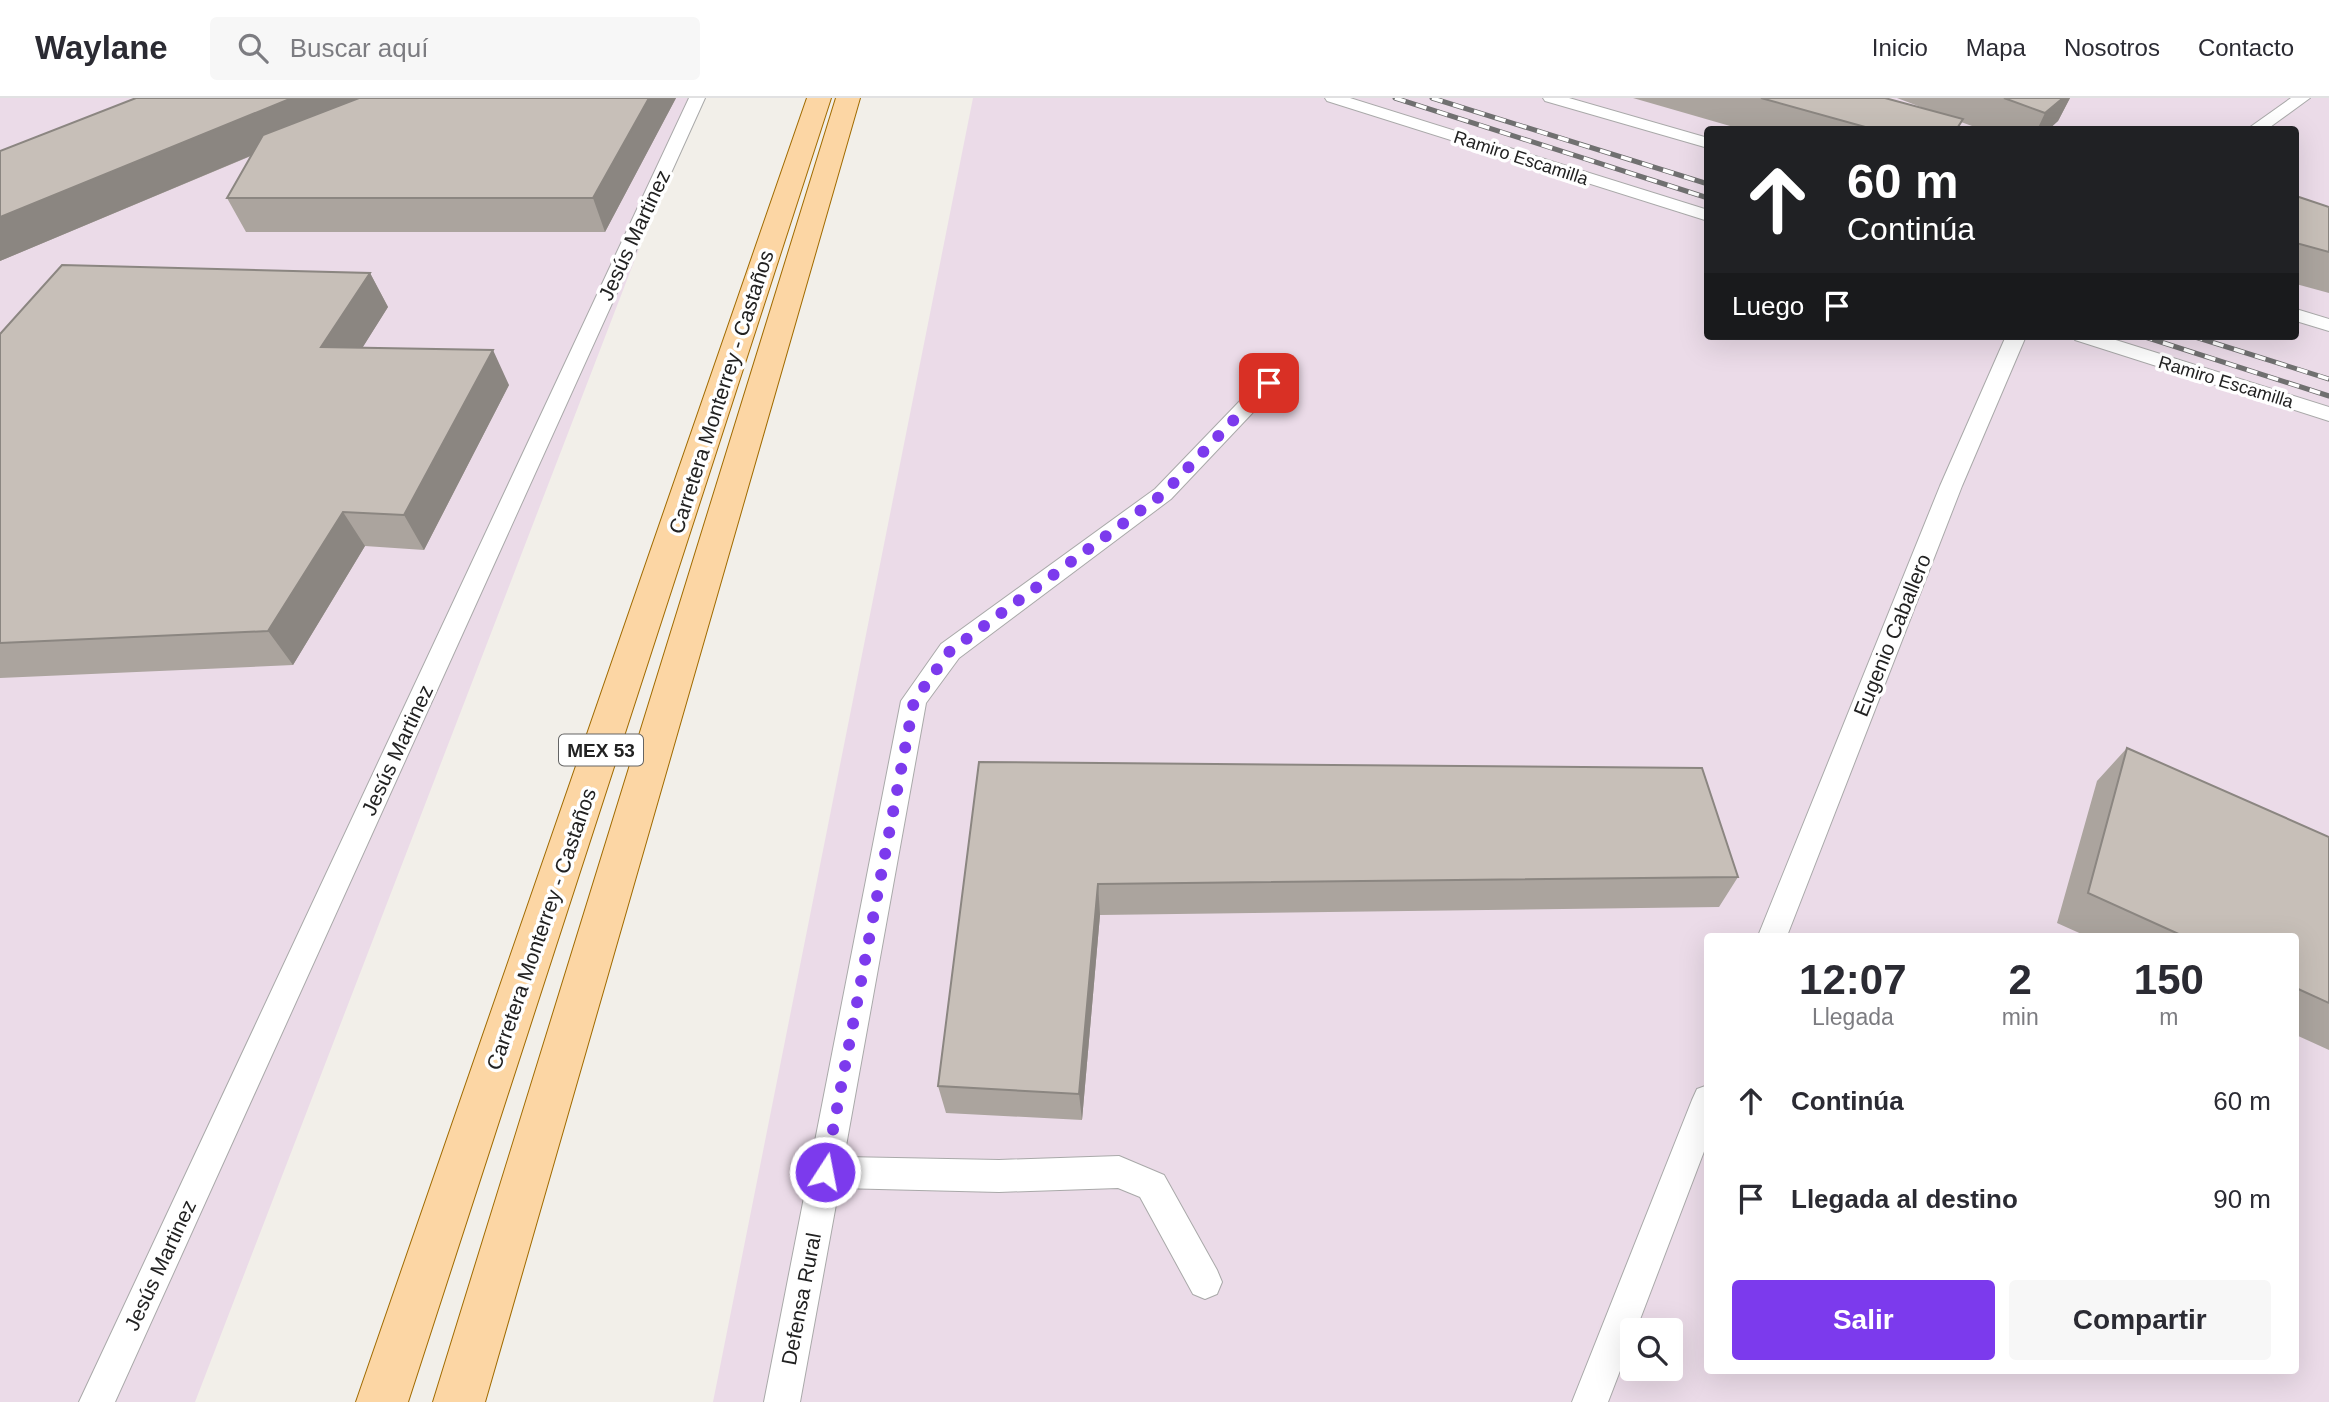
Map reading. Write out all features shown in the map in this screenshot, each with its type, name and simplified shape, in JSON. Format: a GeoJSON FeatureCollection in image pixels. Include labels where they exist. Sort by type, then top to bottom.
{"type":"FeatureCollection","features":[{"type":"Feature","properties":{"kind":"main road","name":"Carretera Monterrey - Castaños"},"geometry":{"type":"LineString","coordinates":[[382,1402],[819,98]]}},
{"type":"Feature","properties":{"kind":"main road","name":"Carretera Monterrey - Castaños"},"geometry":{"type":"LineString","coordinates":[[460,1402],[848,98]]}},
{"type":"Feature","properties":{"kind":"lane","name":"Jesús Martinez"},"geometry":{"type":"LineString","coordinates":[[97,1402],[697,98]]}},
{"type":"Feature","properties":{"kind":"lane","name":"Ramiro Escamilla"},"geometry":{"type":"LineString","coordinates":[[1333,98],[1704,215]]}},
{"type":"Feature","properties":{"kind":"lane"},"geometry":{"type":"LineString","coordinates":[[1551,98],[1704,142]]}},
{"type":"Feature","properties":{"kind":"lane"},"geometry":{"type":"LineString","coordinates":[[2260,126],[2302,98]]}},
{"type":"Feature","properties":{"kind":"lane"},"geometry":{"type":"LineString","coordinates":[[2299,316],[2329,325]]}},
{"type":"Feature","properties":{"kind":"lane","name":"Eugenio Caballero"},"geometry":{"type":"LineString","coordinates":[[1773,933],[1946,498],[2014,340]]}},
{"type":"Feature","properties":{"kind":"lane","name":"Ramiro Escamilla"},"geometry":{"type":"LineString","coordinates":[[2095,340],[2329,414]]}},
{"type":"Feature","properties":{"kind":"lane","name":"Defensa Rural"},"geometry":{"type":"LineString","coordinates":[[782,1402],[914,701],[950,651],[1163,494],[1269,383]]}},
{"type":"Feature","properties":{"kind":"lane"},"geometry":{"type":"LineString","coordinates":[[1590,1402],[1704,1110]]}},
{"type":"Feature","properties":{"kind":"lane"},"geometry":{"type":"LineString","coordinates":[[825,1172],[999,1176],[1119,1172],[1152,1186],[1205,1282]]}},
{"type":"Feature","properties":{"kind":"shaded area"},"geometry":{"type":"Polygon","coordinates":[[[0,98],[697,98],[195,1402],[0,1402],[0,98]]]}},
{"type":"Feature","properties":{"kind":"shaded area"},"geometry":{"type":"Polygon","coordinates":[[[973,98],[2329,98],[2329,1402],[713,1402],[973,98]]]}},
{"type":"Feature","properties":{"kind":"building"},"geometry":{"type":"Polygon","coordinates":[[[136,98],[292,98],[0,217],[0,151],[136,98]]]}},
{"type":"Feature","properties":{"kind":"building"},"geometry":{"type":"Polygon","coordinates":[[[359,98],[649,98],[593,198],[227,198],[263,135],[359,98]]]}},
{"type":"Feature","properties":{"kind":"building"},"geometry":{"type":"Polygon","coordinates":[[[1761,98],[1885,98],[1963,119],[1959,126],[1862,126],[1761,98]]]}},
{"type":"Feature","properties":{"kind":"building"},"geometry":{"type":"Polygon","coordinates":[[[2004,98],[2063,98],[2045,113],[2004,98]]]}},
{"type":"Feature","properties":{"kind":"building"},"geometry":{"type":"Polygon","coordinates":[[[2299,197],[2329,207],[2329,252],[2299,244],[2299,197]]]}},
{"type":"Feature","properties":{"kind":"building"},"geometry":{"type":"Polygon","coordinates":[[[62,265],[370,273],[321,347],[493,350],[404,515],[343,512],[268,631],[0,643],[0,334],[62,265]]]}},
{"type":"Feature","properties":{"kind":"building"},"geometry":{"type":"Polygon","coordinates":[[[2127,748],[2329,837],[2329,1003],[2299,989],[2299,933],[2176,933],[2088,893],[2127,748]]]}},
{"type":"Feature","properties":{"kind":"building"},"geometry":{"type":"Polygon","coordinates":[[[979,762],[1702,768],[1738,877],[1098,884],[1079,1094],[938,1086],[979,762]]]}},
{"type":"Feature","properties":{"kind":"railway"},"geometry":{"type":"LineString","coordinates":[[1395,98],[1704,197]]}},
{"type":"Feature","properties":{"kind":"railway"},"geometry":{"type":"LineString","coordinates":[[1432,98],[1704,183]]}},
{"type":"Feature","properties":{"kind":"railway"},"geometry":{"type":"LineString","coordinates":[[2154,340],[2329,396]]}},
{"type":"Feature","properties":{"kind":"railway"},"geometry":{"type":"LineString","coordinates":[[2205,340],[2329,379]]}},
{"type":"Feature","properties":{"kind":"route"},"geometry":{"type":"LineString","coordinates":[[825,1172],[914,701],[950,651],[1163,494],[1269,383]]}}]}
